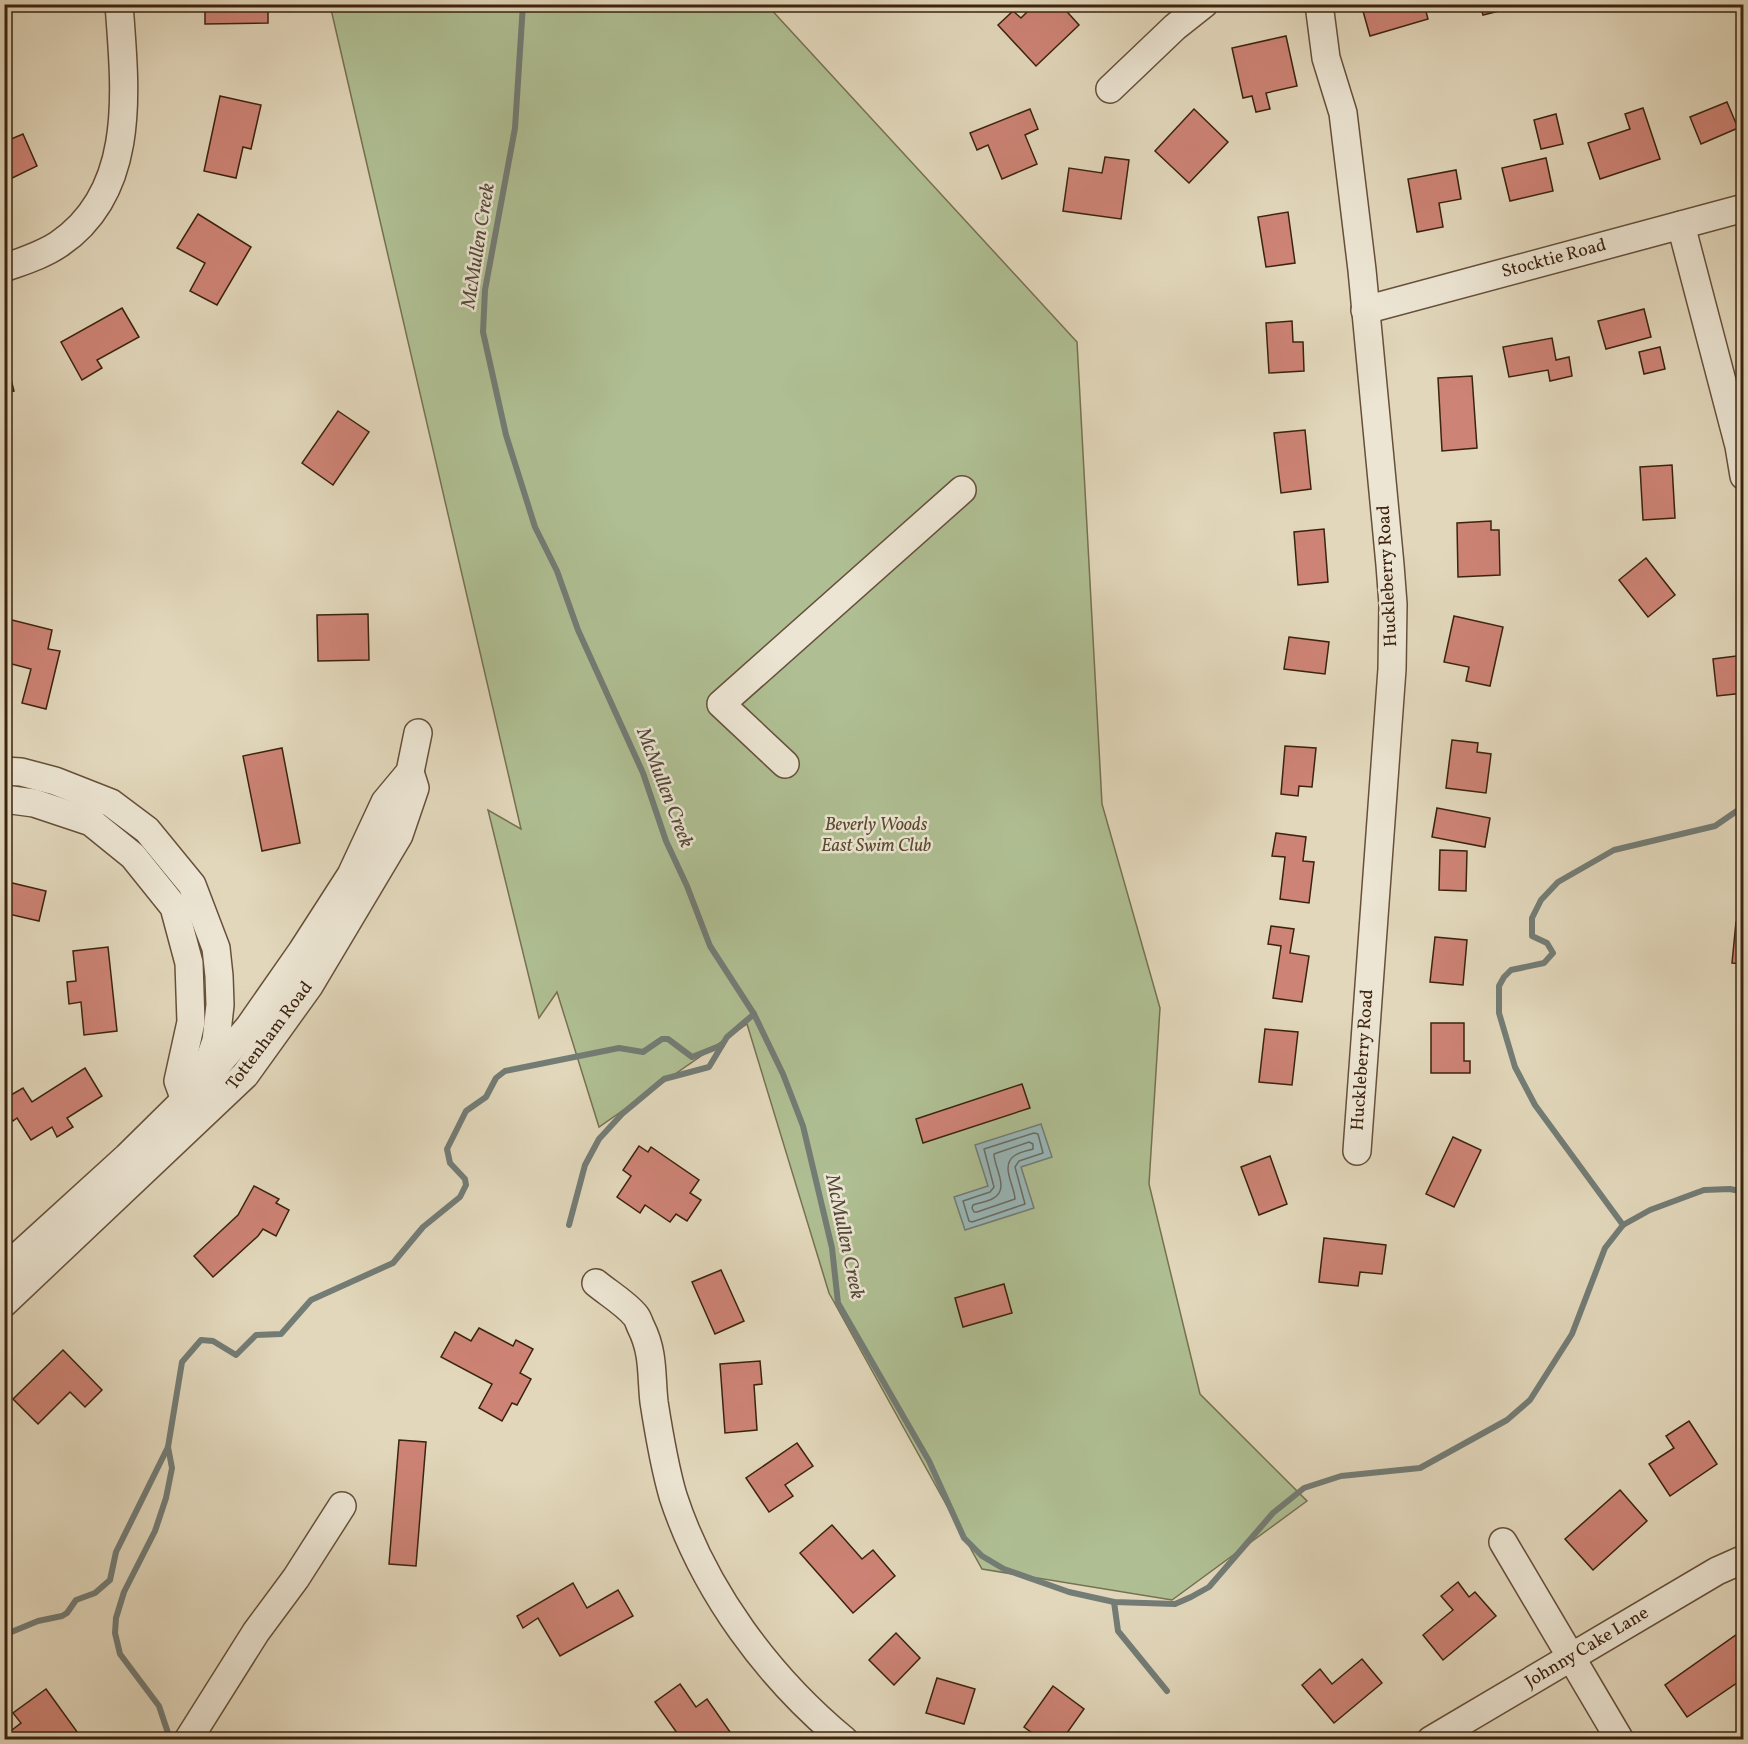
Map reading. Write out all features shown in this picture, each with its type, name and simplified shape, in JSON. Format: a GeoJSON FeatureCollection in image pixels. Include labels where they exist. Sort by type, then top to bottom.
{"type":"FeatureCollection","features":[{"type":"Feature","properties":{"kind":"street"},"geometry":{"type":"LineString","coordinates":[[4,268],[44,252],[69,237],[90,215],[106,190],[115,170],[120,147],[124,98],[119,4]]}},
{"type":"Feature","properties":{"kind":"street"},"geometry":{"type":"LineString","coordinates":[[1110,89],[1175,27],[1204,4]]}},
{"type":"Feature","properties":{"kind":"street","name":"Huckleberry Road"},"geometry":{"type":"LineString","coordinates":[[1320,4],[1326,58],[1343,113],[1365,310],[1393,604],[1392,669],[1357,1151]]}},
{"type":"Feature","properties":{"kind":"street","name":"Stocktie Road"},"geometry":{"type":"LineString","coordinates":[[1365,310],[1743,208]]}},
{"type":"Feature","properties":{"kind":"street"},"geometry":{"type":"LineString","coordinates":[[1681,225],[1739,446],[1743,476]]}},
{"type":"Feature","properties":{"kind":"street"},"geometry":{"type":"LineString","coordinates":[[785,764],[721,704],[962,490]]}},
{"type":"Feature","properties":{"kind":"street","name":"Tottenham Road"},"geometry":{"type":"LineString","coordinates":[[4,1269],[127,1157],[200,1102],[244,1075],[309,986],[399,835],[415,788],[410,771],[418,733]]}},
{"type":"Feature","properties":{"kind":"street"},"geometry":{"type":"LineString","coordinates":[[4,771],[21,772],[55,781],[111,803],[147,830],[192,885],[216,948],[219,976],[220,1005],[216,1041],[200,1102],[178,1081],[190,1022],[189,963],[174,907],[133,856],[91,822],[34,803],[4,799]]}},
{"type":"Feature","properties":{"kind":"street","name":"Tottenham Road"},"geometry":{"type":"LineString","coordinates":[[4,1303],[156,1157],[200,1102]]}},
{"type":"Feature","properties":{"kind":"street"},"geometry":{"type":"LineString","coordinates":[[596,1283],[636,1315],[647,1339],[651,1356],[660,1446],[675,1502],[702,1566],[728,1609],[762,1657],[801,1701],[844,1740]]}},
{"type":"Feature","properties":{"kind":"street"},"geometry":{"type":"LineString","coordinates":[[188,1740],[265,1619],[296,1578],[342,1506]]}},
{"type":"Feature","properties":{"kind":"street"},"geometry":{"type":"LineString","coordinates":[[1503,1542],[1620,1740]]}},
{"type":"Feature","properties":{"kind":"street","name":"Johnny Cake Lane"},"geometry":{"type":"LineString","coordinates":[[1431,1740],[1717,1570],[1743,1559]]}},
{"type":"Feature","properties":{"kind":"green space","name":"Beverly Woods East Swim Club"},"geometry":{"type":"Polygon","coordinates":[[[330,5],[767,5],[1077,342],[1102,804],[1160,1008],[1149,1184],[1200,1394],[1307,1501],[1172,1600],[982,1569],[829,1293],[747,1024],[599,1127],[557,992],[539,1018],[488,810],[521,829],[330,5]]]}},
{"type":"Feature","properties":{"kind":"water"},"geometry":{"type":"Polygon","coordinates":[[[1041,1124],[1052,1157],[1021,1167],[1034,1208],[965,1230],[954,1197],[988,1186],[975,1145],[1041,1124]]]}},
{"type":"Feature","properties":{"kind":"building"},"geometry":{"type":"Polygon","coordinates":[[[205,4],[268,4],[268,23],[205,24],[205,4]]]}},
{"type":"Feature","properties":{"kind":"building"},"geometry":{"type":"Polygon","coordinates":[[[1035,4],[1060,4],[1079,25],[1036,66],[998,25],[1013,11],[1021,18],[1035,4]]]}},
{"type":"Feature","properties":{"kind":"building"},"geometry":{"type":"Polygon","coordinates":[[[1361,4],[1424,4],[1428,19],[1370,36],[1361,4]]]}},
{"type":"Feature","properties":{"kind":"building"},"geometry":{"type":"Polygon","coordinates":[[[1467,4],[1518,4],[1519,6],[1483,15],[1481,8],[1468,11],[1467,4]]]}},
{"type":"Feature","properties":{"kind":"building"},"geometry":{"type":"Polygon","coordinates":[[[1286,36],[1297,86],[1266,93],[1270,109],[1256,112],[1252,96],[1243,98],[1232,48],[1286,36]]]}},
{"type":"Feature","properties":{"kind":"building"},"geometry":{"type":"Polygon","coordinates":[[[220,96],[261,105],[251,149],[243,147],[236,178],[204,171],[220,96]]]}},
{"type":"Feature","properties":{"kind":"building"},"geometry":{"type":"Polygon","coordinates":[[[1727,102],[1738,128],[1701,144],[1690,117],[1727,102]]]}},
{"type":"Feature","properties":{"kind":"building"},"geometry":{"type":"Polygon","coordinates":[[[1643,108],[1660,159],[1600,179],[1588,143],[1630,129],[1625,114],[1643,108]]]}},
{"type":"Feature","properties":{"kind":"building"},"geometry":{"type":"Polygon","coordinates":[[[1030,109],[1038,129],[1025,135],[1037,164],[1002,179],[988,145],[977,150],[970,133],[1030,109]]]}},
{"type":"Feature","properties":{"kind":"building"},"geometry":{"type":"Polygon","coordinates":[[[1194,109],[1228,142],[1189,183],[1155,151],[1194,109]]]}},
{"type":"Feature","properties":{"kind":"building"},"geometry":{"type":"Polygon","coordinates":[[[1556,114],[1563,144],[1541,149],[1534,120],[1556,114]]]}},
{"type":"Feature","properties":{"kind":"building"},"geometry":{"type":"Polygon","coordinates":[[[23,134],[37,166],[4,182],[4,142],[23,134]]]}},
{"type":"Feature","properties":{"kind":"building"},"geometry":{"type":"Polygon","coordinates":[[[1105,157],[1129,160],[1121,219],[1063,211],[1069,168],[1102,173],[1105,157]]]}},
{"type":"Feature","properties":{"kind":"building"},"geometry":{"type":"Polygon","coordinates":[[[1546,158],[1553,191],[1510,201],[1502,168],[1546,158]]]}},
{"type":"Feature","properties":{"kind":"building"},"geometry":{"type":"Polygon","coordinates":[[[1456,170],[1461,199],[1439,203],[1443,227],[1417,232],[1408,179],[1456,170]]]}},
{"type":"Feature","properties":{"kind":"building"},"geometry":{"type":"Polygon","coordinates":[[[1288,212],[1295,263],[1266,267],[1258,217],[1288,212]]]}},
{"type":"Feature","properties":{"kind":"building"},"geometry":{"type":"Polygon","coordinates":[[[198,214],[251,247],[217,305],[190,291],[205,263],[177,248],[198,214]]]}},
{"type":"Feature","properties":{"kind":"building"},"geometry":{"type":"Polygon","coordinates":[[[122,308],[139,337],[97,360],[102,368],[82,380],[61,342],[122,308]]]}},
{"type":"Feature","properties":{"kind":"building"},"geometry":{"type":"Polygon","coordinates":[[[1644,309],[1651,337],[1606,349],[1598,321],[1644,309]]]}},
{"type":"Feature","properties":{"kind":"building"},"geometry":{"type":"Polygon","coordinates":[[[1292,321],[1293,342],[1303,342],[1304,371],[1269,373],[1266,323],[1292,321]]]}},
{"type":"Feature","properties":{"kind":"building"},"geometry":{"type":"Polygon","coordinates":[[[1552,338],[1556,360],[1569,357],[1572,376],[1550,381],[1548,370],[1509,377],[1503,347],[1552,338]]]}},
{"type":"Feature","properties":{"kind":"building"},"geometry":{"type":"Polygon","coordinates":[[[1660,347],[1665,369],[1644,374],[1639,352],[1660,347]]]}},
{"type":"Feature","properties":{"kind":"building"},"geometry":{"type":"Polygon","coordinates":[[[4,357],[14,391],[4,394],[4,357]]]}},
{"type":"Feature","properties":{"kind":"building"},"geometry":{"type":"Polygon","coordinates":[[[1472,376],[1477,448],[1442,451],[1438,378],[1472,376]]]}},
{"type":"Feature","properties":{"kind":"building"},"geometry":{"type":"Polygon","coordinates":[[[338,411],[369,432],[333,485],[302,463],[338,411]]]}},
{"type":"Feature","properties":{"kind":"building"},"geometry":{"type":"Polygon","coordinates":[[[1305,430],[1311,489],[1281,493],[1274,433],[1305,430]]]}},
{"type":"Feature","properties":{"kind":"building"},"geometry":{"type":"Polygon","coordinates":[[[1672,465],[1675,518],[1643,520],[1640,467],[1672,465]]]}},
{"type":"Feature","properties":{"kind":"building"},"geometry":{"type":"Polygon","coordinates":[[[1491,521],[1491,530],[1499,530],[1500,575],[1458,577],[1457,523],[1491,521]]]}},
{"type":"Feature","properties":{"kind":"building"},"geometry":{"type":"Polygon","coordinates":[[[1324,529],[1328,582],[1298,585],[1294,532],[1324,529]]]}},
{"type":"Feature","properties":{"kind":"building"},"geometry":{"type":"Polygon","coordinates":[[[1646,558],[1675,595],[1648,617],[1619,580],[1646,558]]]}},
{"type":"Feature","properties":{"kind":"building"},"geometry":{"type":"Polygon","coordinates":[[[368,614],[369,660],[318,661],[317,615],[368,614]]]}},
{"type":"Feature","properties":{"kind":"building"},"geometry":{"type":"Polygon","coordinates":[[[1454,616],[1503,627],[1490,686],[1466,681],[1469,667],[1444,662],[1454,616]]]}},
{"type":"Feature","properties":{"kind":"building"},"geometry":{"type":"Polygon","coordinates":[[[4,618],[52,630],[48,649],[60,651],[46,709],[22,703],[31,669],[4,662],[4,618]]]}},
{"type":"Feature","properties":{"kind":"building"},"geometry":{"type":"Polygon","coordinates":[[[1289,637],[1329,642],[1325,674],[1284,669],[1289,637]]]}},
{"type":"Feature","properties":{"kind":"building"},"geometry":{"type":"Polygon","coordinates":[[[1744,655],[1744,693],[1717,696],[1713,659],[1744,655]]]}},
{"type":"Feature","properties":{"kind":"building"},"geometry":{"type":"Polygon","coordinates":[[[1452,740],[1478,743],[1477,752],[1491,754],[1486,793],[1446,788],[1452,740]]]}},
{"type":"Feature","properties":{"kind":"building"},"geometry":{"type":"Polygon","coordinates":[[[1285,746],[1316,748],[1312,787],[1299,786],[1298,796],[1281,794],[1285,746]]]}},
{"type":"Feature","properties":{"kind":"building"},"geometry":{"type":"Polygon","coordinates":[[[282,748],[300,843],[262,851],[243,756],[282,748]]]}},
{"type":"Feature","properties":{"kind":"building"},"geometry":{"type":"Polygon","coordinates":[[[1437,808],[1490,818],[1485,847],[1432,837],[1437,808]]]}},
{"type":"Feature","properties":{"kind":"building"},"geometry":{"type":"Polygon","coordinates":[[[1276,833],[1306,837],[1303,861],[1314,862],[1309,903],[1280,899],[1285,857],[1272,856],[1276,833]]]}},
{"type":"Feature","properties":{"kind":"building"},"geometry":{"type":"Polygon","coordinates":[[[1440,850],[1467,851],[1466,891],[1439,890],[1440,850]]]}},
{"type":"Feature","properties":{"kind":"building"},"geometry":{"type":"Polygon","coordinates":[[[4,881],[46,891],[39,921],[4,913],[4,881]]]}},
{"type":"Feature","properties":{"kind":"building"},"geometry":{"type":"Polygon","coordinates":[[[1736,922],[1744,923],[1744,964],[1732,963],[1736,922]]]}},
{"type":"Feature","properties":{"kind":"building"},"geometry":{"type":"Polygon","coordinates":[[[1271,926],[1294,929],[1290,953],[1309,956],[1302,1002],[1273,998],[1281,946],[1268,944],[1271,926]]]}},
{"type":"Feature","properties":{"kind":"building"},"geometry":{"type":"Polygon","coordinates":[[[1435,937],[1467,940],[1463,985],[1430,982],[1435,937]]]}},
{"type":"Feature","properties":{"kind":"building"},"geometry":{"type":"Polygon","coordinates":[[[108,947],[117,1031],[84,1035],[81,1002],[69,1004],[67,982],[76,981],[73,951],[108,947]]]}},
{"type":"Feature","properties":{"kind":"building"},"geometry":{"type":"Polygon","coordinates":[[[1431,1023],[1464,1023],[1464,1061],[1470,1061],[1470,1073],[1431,1073],[1431,1023]]]}},
{"type":"Feature","properties":{"kind":"building"},"geometry":{"type":"Polygon","coordinates":[[[1265,1029],[1298,1032],[1292,1085],[1259,1082],[1265,1029]]]}},
{"type":"Feature","properties":{"kind":"building"},"geometry":{"type":"Polygon","coordinates":[[[85,1068],[102,1096],[67,1118],[73,1127],[57,1137],[52,1127],[31,1140],[17,1118],[13,1121],[4,1108],[4,1099],[23,1088],[32,1102],[85,1068]]]}},
{"type":"Feature","properties":{"kind":"building"},"geometry":{"type":"Polygon","coordinates":[[[1022,1084],[1030,1108],[923,1143],[916,1119],[1022,1084]]]}},
{"type":"Feature","properties":{"kind":"building"},"geometry":{"type":"Polygon","coordinates":[[[1453,1137],[1481,1150],[1454,1207],[1426,1194],[1453,1137]]]}},
{"type":"Feature","properties":{"kind":"building"},"geometry":{"type":"Polygon","coordinates":[[[639,1146],[648,1152],[651,1147],[699,1180],[690,1193],[701,1200],[687,1221],[676,1214],[670,1222],[645,1205],[640,1213],[617,1197],[631,1176],[623,1170],[639,1146]]]}},
{"type":"Feature","properties":{"kind":"building"},"geometry":{"type":"Polygon","coordinates":[[[1270,1156],[1287,1204],[1259,1215],[1241,1167],[1270,1156]]]}},
{"type":"Feature","properties":{"kind":"building"},"geometry":{"type":"Polygon","coordinates":[[[254,1186],[279,1199],[276,1203],[289,1210],[276,1236],[263,1229],[213,1277],[194,1256],[238,1215],[254,1186]]]}},
{"type":"Feature","properties":{"kind":"building"},"geometry":{"type":"Polygon","coordinates":[[[1324,1238],[1386,1245],[1382,1274],[1360,1272],[1358,1286],[1319,1282],[1324,1238]]]}},
{"type":"Feature","properties":{"kind":"building"},"geometry":{"type":"Polygon","coordinates":[[[721,1270],[744,1321],[715,1334],[692,1282],[721,1270]]]}},
{"type":"Feature","properties":{"kind":"building"},"geometry":{"type":"Polygon","coordinates":[[[1004,1284],[1012,1313],[963,1327],[955,1298],[1004,1284]]]}},
{"type":"Feature","properties":{"kind":"building"},"geometry":{"type":"Polygon","coordinates":[[[479,1328],[513,1346],[516,1340],[533,1349],[520,1373],[531,1379],[517,1405],[512,1403],[502,1421],[479,1408],[492,1384],[441,1357],[455,1332],[471,1341],[479,1328]]]}},
{"type":"Feature","properties":{"kind":"building"},"geometry":{"type":"Polygon","coordinates":[[[63,1350],[102,1390],[85,1407],[70,1392],[38,1424],[13,1399],[63,1350]]]}},
{"type":"Feature","properties":{"kind":"building"},"geometry":{"type":"Polygon","coordinates":[[[760,1361],[762,1384],[754,1385],[757,1430],[725,1433],[720,1364],[760,1361]]]}},
{"type":"Feature","properties":{"kind":"building"},"geometry":{"type":"Polygon","coordinates":[[[1689,1421],[1717,1464],[1670,1496],[1649,1464],[1674,1448],[1666,1436],[1689,1421]]]}},
{"type":"Feature","properties":{"kind":"building"},"geometry":{"type":"Polygon","coordinates":[[[399,1440],[426,1442],[416,1566],[389,1564],[399,1440]]]}},
{"type":"Feature","properties":{"kind":"building"},"geometry":{"type":"Polygon","coordinates":[[[797,1443],[813,1466],[785,1485],[793,1496],[769,1512],[746,1478],[797,1443]]]}},
{"type":"Feature","properties":{"kind":"building"},"geometry":{"type":"Polygon","coordinates":[[[1620,1490],[1647,1521],[1593,1570],[1565,1539],[1620,1490]]]}},
{"type":"Feature","properties":{"kind":"building"},"geometry":{"type":"Polygon","coordinates":[[[832,1525],[862,1559],[873,1550],[895,1576],[853,1613],[800,1553],[832,1525]]]}},
{"type":"Feature","properties":{"kind":"building"},"geometry":{"type":"Polygon","coordinates":[[[1458,1582],[1469,1597],[1475,1592],[1496,1616],[1443,1660],[1423,1635],[1453,1610],[1441,1596],[1458,1582]]]}},
{"type":"Feature","properties":{"kind":"building"},"geometry":{"type":"Polygon","coordinates":[[[573,1583],[587,1608],[618,1590],[633,1616],[560,1656],[538,1618],[523,1628],[517,1616],[573,1583]]]}},
{"type":"Feature","properties":{"kind":"building"},"geometry":{"type":"Polygon","coordinates":[[[1743,1630],[1744,1678],[1687,1717],[1665,1685],[1743,1630]]]}},
{"type":"Feature","properties":{"kind":"building"},"geometry":{"type":"Polygon","coordinates":[[[896,1633],[920,1658],[894,1685],[869,1660],[896,1633]]]}},
{"type":"Feature","properties":{"kind":"building"},"geometry":{"type":"Polygon","coordinates":[[[1362,1659],[1382,1683],[1334,1723],[1302,1685],[1320,1669],[1332,1684],[1362,1659]]]}},
{"type":"Feature","properties":{"kind":"building"},"geometry":{"type":"Polygon","coordinates":[[[937,1678],[975,1689],[964,1724],[926,1713],[937,1678]]]}},
{"type":"Feature","properties":{"kind":"building"},"geometry":{"type":"Polygon","coordinates":[[[680,1684],[696,1707],[707,1699],[735,1739],[682,1740],[655,1702],[680,1684]]]}},
{"type":"Feature","properties":{"kind":"building"},"geometry":{"type":"Polygon","coordinates":[[[1053,1686],[1084,1709],[1062,1740],[1042,1740],[1024,1727],[1053,1686]]]}},
{"type":"Feature","properties":{"kind":"building"},"geometry":{"type":"Polygon","coordinates":[[[46,1689],[83,1740],[4,1740],[4,1736],[21,1723],[13,1713],[46,1689]]]}},
{"type":"Feature","properties":{"kind":"waterway","name":"McMullen Creek"},"geometry":{"type":"LineString","coordinates":[[523,4],[515,128],[485,290],[483,332],[506,435],[535,527],[557,571],[578,630],[643,773],[666,841],[687,886],[710,946],[754,1014],[783,1074],[803,1126],[832,1248],[838,1303],[929,1461],[964,1538],[982,1556],[1004,1569],[1069,1592],[1114,1602],[1175,1604],[1191,1597],[1209,1587],[1273,1513],[1304,1488],[1341,1476],[1420,1468],[1507,1420],[1530,1400],[1572,1334],[1605,1248],[1623,1225],[1650,1210],[1704,1190],[1730,1189],[1744,1192]]}},
{"type":"Feature","properties":{"kind":"waterway"},"geometry":{"type":"LineString","coordinates":[[1623,1225],[1535,1105],[1515,1067],[1499,1013],[1499,986],[1511,970],[1544,963],[1553,953],[1547,943],[1532,936],[1532,918],[1541,900],[1558,882],[1614,850],[1715,826],[1744,806]]}},
{"type":"Feature","properties":{"kind":"waterway"},"geometry":{"type":"LineString","coordinates":[[569,1225],[585,1165],[599,1139],[622,1114],[664,1079],[709,1067],[727,1037],[754,1014]]}},
{"type":"Feature","properties":{"kind":"waterway"},"geometry":{"type":"LineString","coordinates":[[4,1635],[38,1621],[62,1616],[76,1600],[95,1593],[110,1580],[116,1552],[168,1447],[182,1362],[201,1340],[213,1341],[236,1355],[256,1335],[281,1334],[311,1300],[393,1263],[423,1227],[460,1197],[466,1185],[465,1179],[450,1163],[447,1149],[466,1111],[486,1097],[496,1078],[505,1071],[619,1048],[643,1052],[662,1039],[668,1039],[692,1057],[722,1045]]}},
{"type":"Feature","properties":{"kind":"waterway"},"geometry":{"type":"LineString","coordinates":[[168,1447],[172,1468],[166,1498],[155,1531],[124,1592],[116,1618],[115,1633],[120,1654],[159,1706],[169,1736]]}},
{"type":"Feature","properties":{"kind":"waterway"},"geometry":{"type":"LineString","coordinates":[[1114,1602],[1118,1631],[1167,1691]]}}]}
